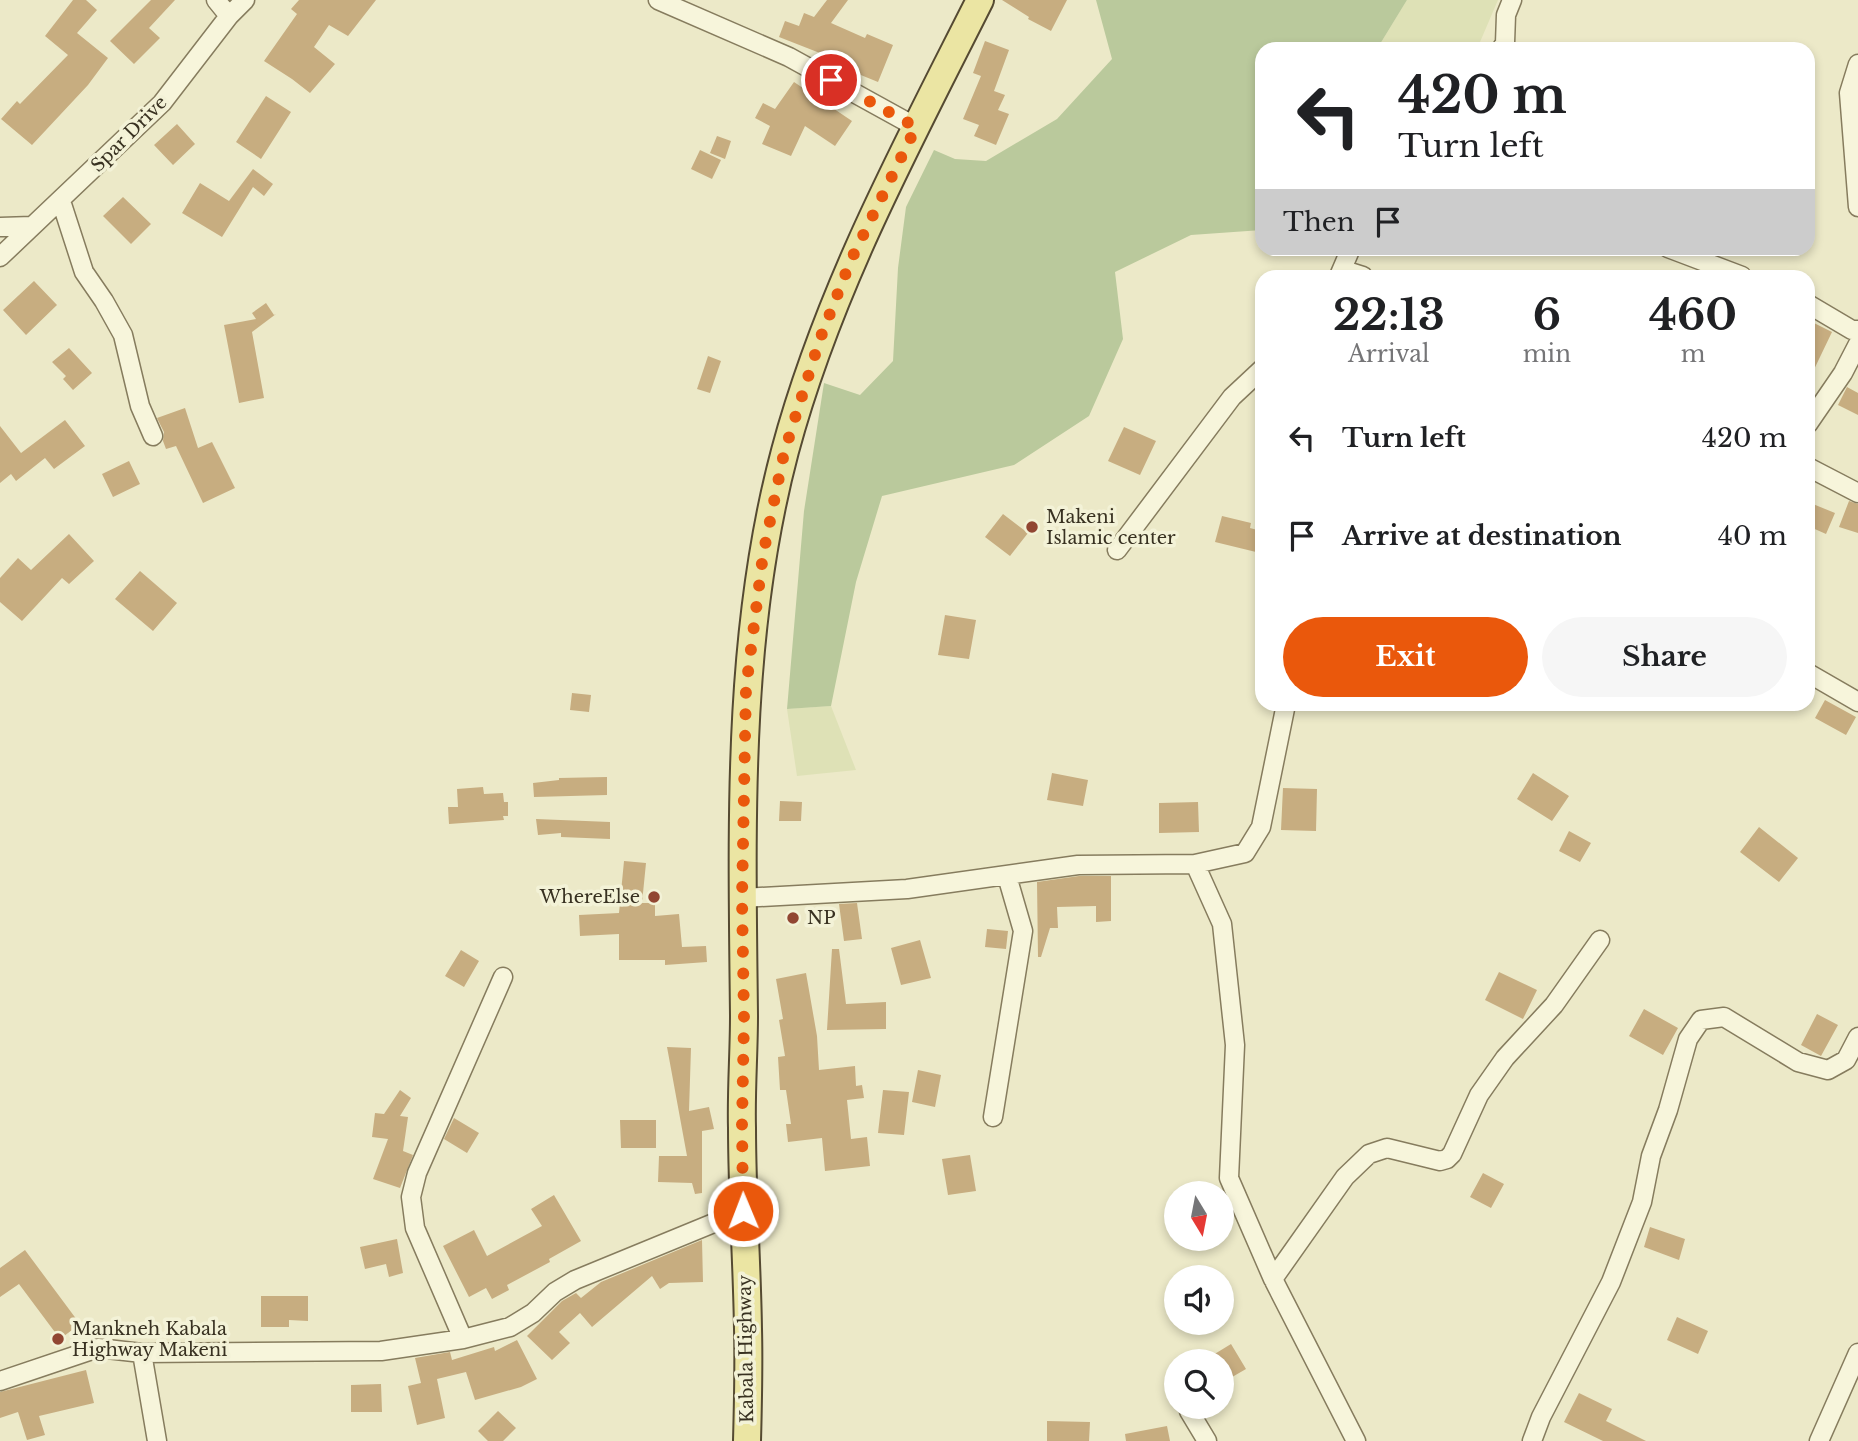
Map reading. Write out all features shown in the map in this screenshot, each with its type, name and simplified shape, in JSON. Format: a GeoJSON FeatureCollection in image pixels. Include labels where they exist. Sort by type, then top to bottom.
{"type":"FeatureCollection","features":[{"type":"Feature","properties":{"kind":"main road","name":"Kabala Highway"},"geometry":{"type":"LineString","coordinates":[[747,1441],[742,898],[746,688],[763,555],[784,453],[820,339],[851,260],[980,0]]}},
{"type":"Feature","properties":{"kind":"street"},"geometry":{"type":"LineString","coordinates":[[216,0],[229,16]]}},
{"type":"Feature","properties":{"kind":"street","name":"Spar Drive"},"geometry":{"type":"LineString","coordinates":[[0,257],[162,103],[229,16],[246,0]]}},
{"type":"Feature","properties":{"kind":"street"},"geometry":{"type":"LineString","coordinates":[[658,0],[789,57],[916,127]]}},
{"type":"Feature","properties":{"kind":"street"},"geometry":{"type":"LineString","coordinates":[[1504,42],[1506,15],[1512,0]]}},
{"type":"Feature","properties":{"kind":"street"},"geometry":{"type":"LineString","coordinates":[[1858,64],[1849,93],[1858,206]]}},
{"type":"Feature","properties":{"kind":"street"},"geometry":{"type":"LineString","coordinates":[[61,201],[84,272],[122,335],[140,406],[153,436]]}},
{"type":"Feature","properties":{"kind":"street"},"geometry":{"type":"LineString","coordinates":[[0,227],[32,226]]}},
{"type":"Feature","properties":{"kind":"street"},"geometry":{"type":"LineString","coordinates":[[1689,256],[1726,270]]}},
{"type":"Feature","properties":{"kind":"street"},"geometry":{"type":"LineString","coordinates":[[1815,308],[1852,330],[1858,330]]}},
{"type":"Feature","properties":{"kind":"street"},"geometry":{"type":"LineString","coordinates":[[1815,414],[1843,373],[1858,344]]}},
{"type":"Feature","properties":{"kind":"street"},"geometry":{"type":"LineString","coordinates":[[1117,550],[1232,397],[1255,376]]}},
{"type":"Feature","properties":{"kind":"street"},"geometry":{"type":"LineString","coordinates":[[1815,471],[1858,493]]}},
{"type":"Feature","properties":{"kind":"street"},"geometry":{"type":"LineString","coordinates":[[1815,677],[1858,702]]}},
{"type":"Feature","properties":{"kind":"street"},"geometry":{"type":"LineString","coordinates":[[742,898],[907,889],[1078,864],[1195,864],[1245,853],[1261,827],[1285,711]]}},
{"type":"Feature","properties":{"kind":"street"},"geometry":{"type":"LineString","coordinates":[[1195,864],[1222,924],[1234,1031],[1229,1178],[1273,1279],[1356,1441]]}},
{"type":"Feature","properties":{"kind":"street"},"geometry":{"type":"LineString","coordinates":[[993,1117],[1023,931],[1007,876]]}},
{"type":"Feature","properties":{"kind":"street"},"geometry":{"type":"LineString","coordinates":[[1273,1279],[1345,1177],[1369,1154],[1387,1148],[1440,1161],[1452,1154],[1479,1095],[1505,1058],[1554,1005],[1600,940]]}},
{"type":"Feature","properties":{"kind":"street"},"geometry":{"type":"LineString","coordinates":[[463,1339],[415,1228],[411,1198],[417,1173],[503,977]]}},
{"type":"Feature","properties":{"kind":"street"},"geometry":{"type":"LineString","coordinates":[[1532,1441],[1541,1417],[1611,1282],[1642,1202],[1651,1156],[1668,1110],[1688,1039],[1701,1020],[1724,1017],[1798,1062],[1828,1070],[1846,1060],[1858,1038]]}},
{"type":"Feature","properties":{"kind":"street"},"geometry":{"type":"LineString","coordinates":[[0,1381],[98,1348],[142,1353],[381,1351],[463,1339],[510,1327],[533,1313],[555,1292],[575,1280],[743,1211]]}},
{"type":"Feature","properties":{"kind":"street"},"geometry":{"type":"LineString","coordinates":[[142,1353],[156,1441]]}},
{"type":"Feature","properties":{"kind":"street"},"geometry":{"type":"LineString","coordinates":[[1819,1441],[1858,1353]]}},
{"type":"Feature","properties":{"kind":"street"},"geometry":{"type":"LineString","coordinates":[[1194,1419],[1207,1441]]}},
{"type":"Feature","properties":{"kind":"green space"},"geometry":{"type":"Polygon","coordinates":[[[1096,0],[1407,0],[1381,42],[1255,42],[1255,230],[1191,235],[1115,272],[1123,339],[1089,416],[1014,465],[882,496],[856,582],[831,706],[787,709],[804,511],[824,383],[860,395],[893,361],[898,268],[906,207],[934,150],[955,159],[986,161],[1057,119],[1112,59],[1096,0]]]}},
{"type":"Feature","properties":{"kind":"green space"},"geometry":{"type":"Polygon","coordinates":[[[1407,0],[1498,0],[1480,42],[1381,42],[1407,0]]]}},
{"type":"Feature","properties":{"kind":"green space"},"geometry":{"type":"Polygon","coordinates":[[[831,706],[856,770],[797,776],[787,709],[831,706]]]}},
{"type":"Feature","properties":{"kind":"building"},"geometry":{"type":"Polygon","coordinates":[[[73,0],[86,0],[97,10],[77,33],[108,58],[88,85],[32,145],[1,119],[17,101],[20,104],[68,55],[45,36],[73,0]]]}},
{"type":"Feature","properties":{"kind":"building"},"geometry":{"type":"Polygon","coordinates":[[[151,0],[175,0],[149,28],[160,38],[134,64],[110,41],[151,0]]]}},
{"type":"Feature","properties":{"kind":"building"},"geometry":{"type":"Polygon","coordinates":[[[299,0],[376,0],[348,36],[329,25],[314,47],[335,64],[310,93],[264,61],[297,14],[291,9],[299,0]]]}},
{"type":"Feature","properties":{"kind":"building"},"geometry":{"type":"Polygon","coordinates":[[[827,0],[848,0],[831,23],[865,38],[867,34],[893,45],[878,82],[851,71],[853,66],[779,37],[785,21],[799,26],[804,13],[814,17],[827,0]]]}},
{"type":"Feature","properties":{"kind":"building"},"geometry":{"type":"Polygon","coordinates":[[[1002,0],[1067,0],[1051,31],[1028,19],[1029,17],[1002,0]]]}},
{"type":"Feature","properties":{"kind":"building"},"geometry":{"type":"Polygon","coordinates":[[[985,41],[1009,50],[994,91],[1005,95],[998,110],[1009,114],[996,145],[974,136],[979,125],[963,119],[981,76],[973,73],[985,41]]]}},
{"type":"Feature","properties":{"kind":"building"},"geometry":{"type":"Polygon","coordinates":[[[794,82],[852,121],[835,146],[805,126],[791,156],[762,144],[770,126],[755,118],[763,103],[775,109],[794,82]]]}},
{"type":"Feature","properties":{"kind":"building"},"geometry":{"type":"Polygon","coordinates":[[[266,96],[291,112],[261,159],[236,142],[266,96]]]}},
{"type":"Feature","properties":{"kind":"building"},"geometry":{"type":"Polygon","coordinates":[[[177,124],[195,144],[173,165],[154,145],[177,124]]]}},
{"type":"Feature","properties":{"kind":"building"},"geometry":{"type":"Polygon","coordinates":[[[717,136],[731,141],[725,159],[710,153],[717,136]]]}},
{"type":"Feature","properties":{"kind":"building"},"geometry":{"type":"Polygon","coordinates":[[[700,150],[721,160],[712,179],[691,169],[700,150]]]}},
{"type":"Feature","properties":{"kind":"building"},"geometry":{"type":"Polygon","coordinates":[[[253,169],[273,184],[264,196],[253,187],[222,237],[182,213],[200,183],[229,201],[253,169]]]}},
{"type":"Feature","properties":{"kind":"building"},"geometry":{"type":"Polygon","coordinates":[[[123,197],[151,224],[131,244],[103,216],[123,197]]]}},
{"type":"Feature","properties":{"kind":"building"},"geometry":{"type":"Polygon","coordinates":[[[34,281],[57,305],[26,335],[3,310],[34,281]]]}},
{"type":"Feature","properties":{"kind":"building"},"geometry":{"type":"Polygon","coordinates":[[[266,303],[274,315],[276,314],[252,332],[264,398],[239,403],[224,325],[256,319],[252,313],[266,303]]]}},
{"type":"Feature","properties":{"kind":"building"},"geometry":{"type":"Polygon","coordinates":[[[1815,324],[1832,332],[1815,367],[1815,324]]]}},
{"type":"Feature","properties":{"kind":"building"},"geometry":{"type":"Polygon","coordinates":[[[69,348],[92,373],[73,390],[63,379],[66,376],[52,362],[69,348]]]}},
{"type":"Feature","properties":{"kind":"building"},"geometry":{"type":"Polygon","coordinates":[[[708,356],[721,361],[710,393],[697,389],[708,356]]]}},
{"type":"Feature","properties":{"kind":"building"},"geometry":{"type":"Polygon","coordinates":[[[1847,387],[1858,393],[1858,415],[1838,405],[1847,387]]]}},
{"type":"Feature","properties":{"kind":"building"},"geometry":{"type":"Polygon","coordinates":[[[185,408],[198,448],[212,442],[235,488],[203,503],[176,446],[166,449],[164,432],[157,418],[185,408]]]}},
{"type":"Feature","properties":{"kind":"building"},"geometry":{"type":"Polygon","coordinates":[[[65,420],[85,446],[54,469],[45,458],[16,481],[11,474],[0,483],[0,426],[21,453],[65,420]]]}},
{"type":"Feature","properties":{"kind":"building"},"geometry":{"type":"Polygon","coordinates":[[[1124,427],[1156,441],[1140,475],[1108,461],[1124,427]]]}},
{"type":"Feature","properties":{"kind":"building"},"geometry":{"type":"Polygon","coordinates":[[[129,461],[140,484],[113,497],[102,474],[129,461]]]}},
{"type":"Feature","properties":{"kind":"building"},"geometry":{"type":"Polygon","coordinates":[[[1849,501],[1858,504],[1858,533],[1839,527],[1849,501]]]}},
{"type":"Feature","properties":{"kind":"building"},"geometry":{"type":"Polygon","coordinates":[[[1815,505],[1835,513],[1826,534],[1815,529],[1815,505]]]}},
{"type":"Feature","properties":{"kind":"building"},"geometry":{"type":"Polygon","coordinates":[[[1003,514],[1028,533],[1010,556],[985,537],[1003,514]]]}},
{"type":"Feature","properties":{"kind":"building"},"geometry":{"type":"Polygon","coordinates":[[[1222,516],[1251,523],[1250,528],[1255,529],[1255,552],[1215,542],[1222,516]]]}},
{"type":"Feature","properties":{"kind":"building"},"geometry":{"type":"Polygon","coordinates":[[[69,534],[94,561],[69,584],[62,578],[22,621],[0,602],[0,578],[18,558],[31,570],[69,534]]]}},
{"type":"Feature","properties":{"kind":"building"},"geometry":{"type":"Polygon","coordinates":[[[140,571],[177,603],[153,631],[115,599],[140,571]]]}},
{"type":"Feature","properties":{"kind":"building"},"geometry":{"type":"Polygon","coordinates":[[[945,615],[976,620],[969,659],[938,655],[945,615]]]}},
{"type":"Feature","properties":{"kind":"building"},"geometry":{"type":"Polygon","coordinates":[[[572,693],[591,695],[589,712],[570,710],[572,693]]]}},
{"type":"Feature","properties":{"kind":"building"},"geometry":{"type":"Polygon","coordinates":[[[1825,700],[1856,717],[1846,735],[1815,718],[1825,700]]]}},
{"type":"Feature","properties":{"kind":"building"},"geometry":{"type":"Polygon","coordinates":[[[1052,773],[1088,780],[1083,806],[1047,800],[1052,773]]]}},
{"type":"Feature","properties":{"kind":"building"},"geometry":{"type":"Polygon","coordinates":[[[1533,773],[1569,796],[1552,821],[1517,799],[1533,773]]]}},
{"type":"Feature","properties":{"kind":"building"},"geometry":{"type":"Polygon","coordinates":[[[607,777],[607,795],[534,797],[533,783],[559,778],[607,777]]]}},
{"type":"Feature","properties":{"kind":"building"},"geometry":{"type":"Polygon","coordinates":[[[483,787],[484,794],[503,793],[504,802],[508,802],[508,816],[503,816],[504,820],[449,824],[448,807],[458,807],[457,789],[483,787]]]}},
{"type":"Feature","properties":{"kind":"building"},"geometry":{"type":"Polygon","coordinates":[[[1283,788],[1317,789],[1316,831],[1281,830],[1283,788]]]}},
{"type":"Feature","properties":{"kind":"building"},"geometry":{"type":"Polygon","coordinates":[[[780,801],[802,802],[801,821],[779,821],[780,801]]]}},
{"type":"Feature","properties":{"kind":"building"},"geometry":{"type":"Polygon","coordinates":[[[1198,802],[1199,832],[1159,833],[1159,803],[1198,802]]]}},
{"type":"Feature","properties":{"kind":"building"},"geometry":{"type":"Polygon","coordinates":[[[536,819],[610,822],[610,839],[561,837],[561,833],[538,835],[536,819]]]}},
{"type":"Feature","properties":{"kind":"building"},"geometry":{"type":"Polygon","coordinates":[[[1759,827],[1798,858],[1779,882],[1740,852],[1759,827]]]}},
{"type":"Feature","properties":{"kind":"building"},"geometry":{"type":"Polygon","coordinates":[[[1569,831],[1591,843],[1580,862],[1559,851],[1569,831]]]}},
{"type":"Feature","properties":{"kind":"building"},"geometry":{"type":"Polygon","coordinates":[[[624,861],[646,863],[642,903],[655,903],[655,916],[679,914],[682,947],[706,946],[707,962],[665,965],[665,960],[619,960],[619,934],[580,936],[579,915],[619,913],[624,861]]]}},
{"type":"Feature","properties":{"kind":"building"},"geometry":{"type":"Polygon","coordinates":[[[1079,876],[1111,876],[1111,921],[1096,922],[1096,906],[1057,907],[1058,928],[1050,928],[1041,957],[1038,957],[1037,882],[1079,876]]]}},
{"type":"Feature","properties":{"kind":"building"},"geometry":{"type":"Polygon","coordinates":[[[857,903],[862,939],[844,941],[839,904],[857,903]]]}},
{"type":"Feature","properties":{"kind":"building"},"geometry":{"type":"Polygon","coordinates":[[[987,929],[1008,931],[1006,949],[985,947],[987,929]]]}},
{"type":"Feature","properties":{"kind":"building"},"geometry":{"type":"Polygon","coordinates":[[[920,940],[931,978],[901,985],[891,948],[920,940]]]}},
{"type":"Feature","properties":{"kind":"building"},"geometry":{"type":"Polygon","coordinates":[[[832,949],[839,949],[846,1004],[886,1002],[886,1029],[827,1030],[832,949]]]}},
{"type":"Feature","properties":{"kind":"building"},"geometry":{"type":"Polygon","coordinates":[[[461,950],[479,961],[464,987],[445,976],[461,950]]]}},
{"type":"Feature","properties":{"kind":"building"},"geometry":{"type":"Polygon","coordinates":[[[1499,972],[1537,990],[1523,1019],[1485,1000],[1499,972]]]}},
{"type":"Feature","properties":{"kind":"building"},"geometry":{"type":"Polygon","coordinates":[[[806,973],[817,1036],[819,1070],[855,1066],[856,1086],[862,1085],[864,1098],[847,1100],[851,1139],[867,1137],[870,1166],[825,1171],[822,1138],[788,1142],[786,1124],[791,1124],[786,1090],[780,1090],[778,1057],[785,1056],[779,1020],[783,1019],[776,979],[806,973]]]}},
{"type":"Feature","properties":{"kind":"building"},"geometry":{"type":"Polygon","coordinates":[[[1644,1009],[1678,1028],[1663,1055],[1629,1036],[1644,1009]]]}},
{"type":"Feature","properties":{"kind":"building"},"geometry":{"type":"Polygon","coordinates":[[[1817,1014],[1838,1025],[1821,1056],[1801,1045],[1817,1014]]]}},
{"type":"Feature","properties":{"kind":"building"},"geometry":{"type":"Polygon","coordinates":[[[667,1047],[691,1048],[689,1111],[709,1107],[714,1129],[702,1131],[702,1193],[695,1194],[692,1183],[658,1182],[659,1156],[687,1156],[667,1047]]]}},
{"type":"Feature","properties":{"kind":"building"},"geometry":{"type":"Polygon","coordinates":[[[918,1070],[941,1075],[935,1107],[912,1102],[918,1070]]]}},
{"type":"Feature","properties":{"kind":"building"},"geometry":{"type":"Polygon","coordinates":[[[400,1090],[411,1098],[400,1116],[408,1117],[403,1151],[413,1155],[400,1188],[373,1179],[388,1139],[372,1137],[375,1113],[384,1114],[400,1090]]]}},
{"type":"Feature","properties":{"kind":"building"},"geometry":{"type":"Polygon","coordinates":[[[883,1090],[909,1092],[904,1135],[878,1133],[883,1090]]]}},
{"type":"Feature","properties":{"kind":"building"},"geometry":{"type":"Polygon","coordinates":[[[454,1118],[479,1133],[467,1153],[444,1139],[454,1118]]]}},
{"type":"Feature","properties":{"kind":"building"},"geometry":{"type":"Polygon","coordinates":[[[620,1120],[656,1120],[656,1148],[621,1148],[620,1120]]]}},
{"type":"Feature","properties":{"kind":"building"},"geometry":{"type":"Polygon","coordinates":[[[970,1155],[976,1191],[948,1195],[942,1159],[970,1155]]]}},
{"type":"Feature","properties":{"kind":"building"},"geometry":{"type":"Polygon","coordinates":[[[1483,1173],[1504,1184],[1491,1208],[1470,1197],[1483,1173]]]}},
{"type":"Feature","properties":{"kind":"building"},"geometry":{"type":"Polygon","coordinates":[[[554,1195],[581,1241],[549,1259],[550,1262],[507,1285],[509,1290],[492,1299],[486,1288],[469,1297],[443,1246],[474,1230],[487,1256],[542,1226],[531,1209],[554,1195]]]}},
{"type":"Feature","properties":{"kind":"building"},"geometry":{"type":"Polygon","coordinates":[[[1650,1227],[1685,1239],[1679,1260],[1644,1247],[1650,1227]]]}},
{"type":"Feature","properties":{"kind":"building"},"geometry":{"type":"Polygon","coordinates":[[[397,1239],[403,1273],[389,1277],[386,1264],[365,1269],[360,1247],[397,1239]]]}},
{"type":"Feature","properties":{"kind":"building"},"geometry":{"type":"Polygon","coordinates":[[[702,1240],[703,1282],[669,1283],[660,1289],[652,1276],[592,1327],[580,1313],[559,1332],[570,1343],[552,1360],[527,1336],[562,1301],[576,1293],[581,1298],[601,1282],[702,1240]]]}},
{"type":"Feature","properties":{"kind":"building"},"geometry":{"type":"Polygon","coordinates":[[[25,1250],[80,1324],[60,1339],[19,1284],[0,1297],[0,1268],[25,1250]]]}},
{"type":"Feature","properties":{"kind":"building"},"geometry":{"type":"Polygon","coordinates":[[[261,1296],[308,1296],[308,1321],[289,1320],[289,1327],[261,1327],[261,1296]]]}},
{"type":"Feature","properties":{"kind":"building"},"geometry":{"type":"Polygon","coordinates":[[[1677,1317],[1708,1331],[1698,1354],[1667,1340],[1677,1317]]]}},
{"type":"Feature","properties":{"kind":"building"},"geometry":{"type":"Polygon","coordinates":[[[517,1340],[537,1379],[521,1387],[475,1400],[466,1372],[437,1379],[445,1418],[417,1425],[408,1386],[421,1383],[415,1358],[450,1352],[452,1360],[494,1347],[495,1351],[517,1340]]]}},
{"type":"Feature","properties":{"kind":"building"},"geometry":{"type":"Polygon","coordinates":[[[1234,1349],[1246,1369],[1234,1376],[1234,1349]]]}},
{"type":"Feature","properties":{"kind":"building"},"geometry":{"type":"Polygon","coordinates":[[[86,1370],[94,1403],[39,1416],[45,1435],[27,1440],[18,1412],[0,1418],[0,1392],[86,1370]]]}},
{"type":"Feature","properties":{"kind":"building"},"geometry":{"type":"Polygon","coordinates":[[[381,1384],[382,1412],[351,1412],[351,1385],[381,1384]]]}},
{"type":"Feature","properties":{"kind":"building"},"geometry":{"type":"Polygon","coordinates":[[[1579,1393],[1612,1409],[1606,1421],[1646,1441],[1603,1441],[1564,1422],[1579,1393]]]}},
{"type":"Feature","properties":{"kind":"building"},"geometry":{"type":"Polygon","coordinates":[[[498,1411],[516,1428],[503,1441],[488,1441],[478,1431],[498,1411]]]}},
{"type":"Feature","properties":{"kind":"building"},"geometry":{"type":"Polygon","coordinates":[[[1047,1421],[1090,1422],[1089,1441],[1047,1441],[1047,1421]]]}},
{"type":"Feature","properties":{"kind":"building"},"geometry":{"type":"Polygon","coordinates":[[[1167,1426],[1170,1441],[1126,1441],[1125,1434],[1167,1426]]]}},
{"type":"Feature","properties":{"kind":"place","name":"Makeni Islamic center"},"geometry":{"type":"Point","coordinates":[1032,527]}},
{"type":"Feature","properties":{"kind":"place","name":"WhereElse"},"geometry":{"type":"Point","coordinates":[654,897]}},
{"type":"Feature","properties":{"kind":"place","name":"NP"},"geometry":{"type":"Point","coordinates":[793,918]}},
{"type":"Feature","properties":{"kind":"place","name":"Mankneh Kabala Highway Makeni"},"geometry":{"type":"Point","coordinates":[58,1339]}},
{"type":"Feature","properties":{"kind":"route"},"geometry":{"type":"LineString","coordinates":[[743,1211],[742,898],[746,688],[763,555],[784,453],[820,339],[851,260],[916,127],[831,80]]}}]}
